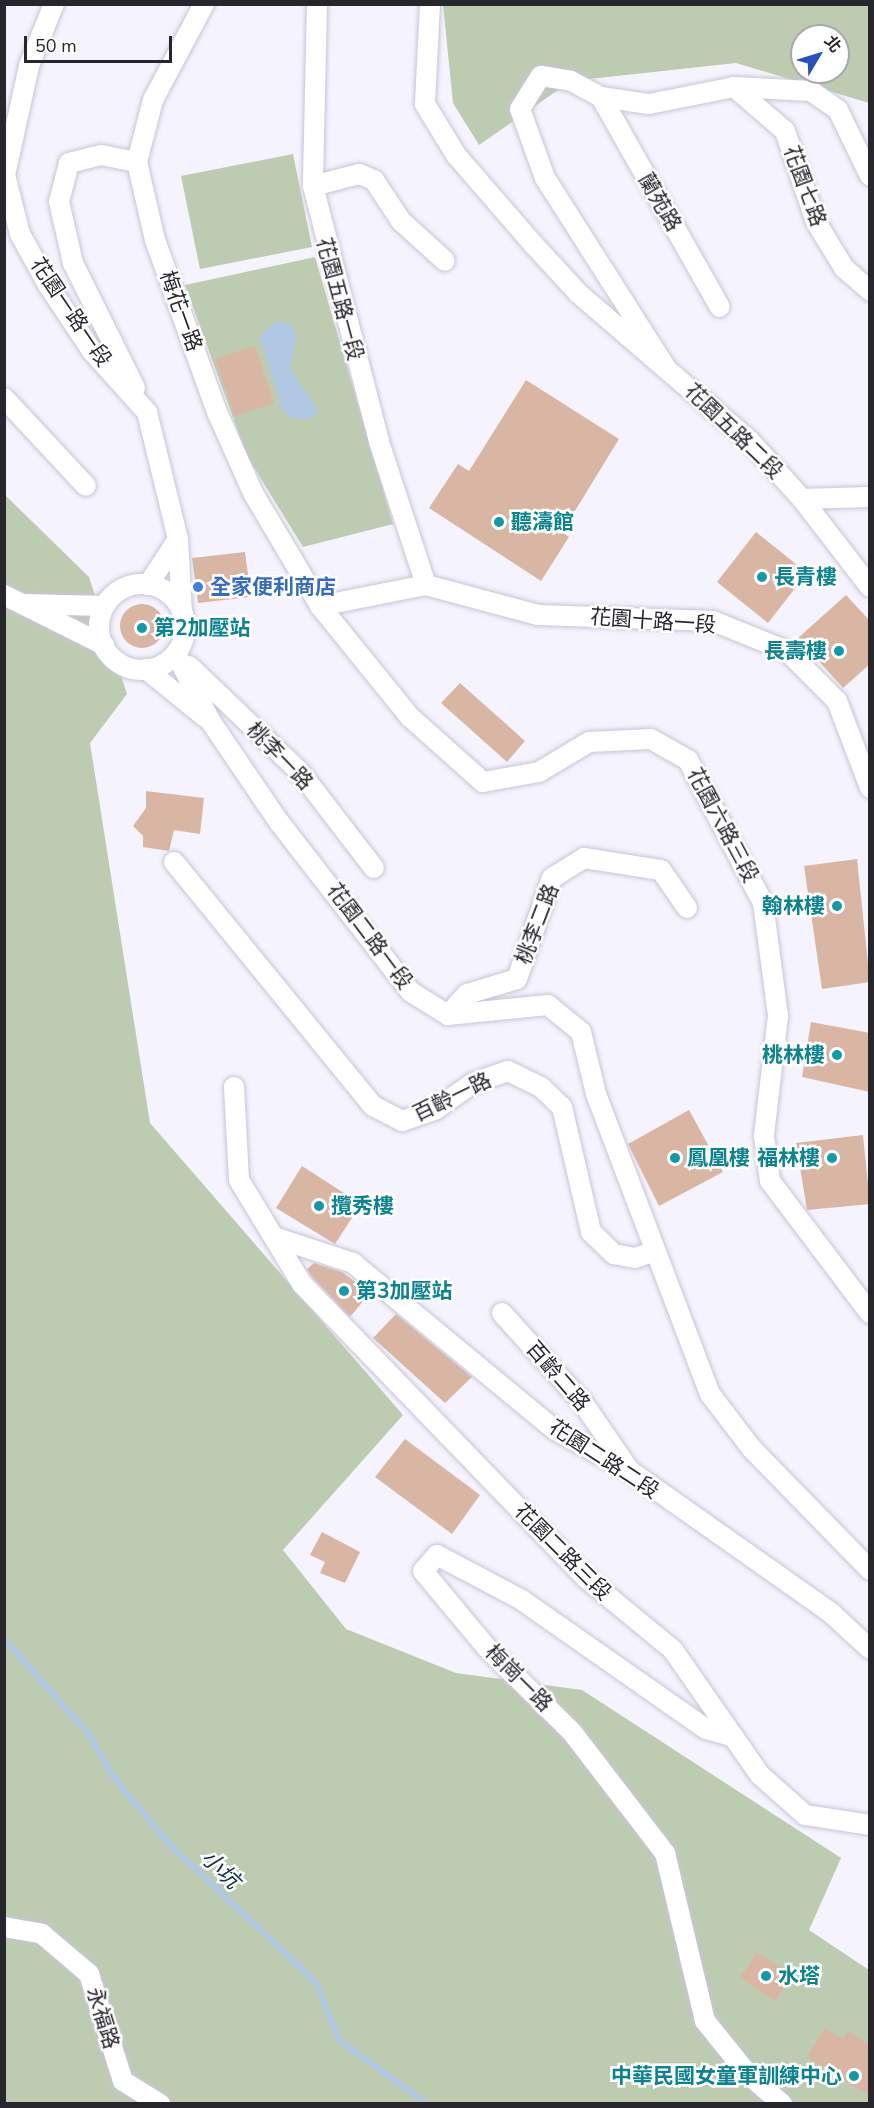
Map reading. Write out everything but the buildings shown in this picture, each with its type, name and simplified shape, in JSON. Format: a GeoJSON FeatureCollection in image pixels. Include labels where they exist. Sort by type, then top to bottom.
{"type":"FeatureCollection","features":[{"type":"Feature","properties":{"kind":"street","name":"花園一路一段"},"geometry":{"type":"LineString","coordinates":[[54,4],[29,66],[4,176],[20,234],[48,285],[92,351],[147,412],[178,539],[182,614]]}},
{"type":"Feature","properties":{"kind":"street","name":"梅花一路"},"geometry":{"type":"LineString","coordinates":[[204,4],[153,100],[137,162],[155,240],[217,412],[253,493],[320,606]]}},
{"type":"Feature","properties":{"kind":"street","name":"花園五路一段"},"geometry":{"type":"LineString","coordinates":[[317,4],[313,186],[379,442],[426,585]]}},
{"type":"Feature","properties":{"kind":"street"},"geometry":{"type":"LineString","coordinates":[[430,4],[425,104],[456,155],[578,292],[666,368]]}},
{"type":"Feature","properties":{"kind":"street"},"geometry":{"type":"LineString","coordinates":[[666,368],[545,178],[520,109],[541,76],[571,81],[601,97],[649,104],[734,87],[811,91],[838,110],[870,176]]}},
{"type":"Feature","properties":{"kind":"street","name":"花園七路"},"geometry":{"type":"LineString","coordinates":[[734,87],[785,131],[816,222],[844,268],[870,291]]}},
{"type":"Feature","properties":{"kind":"street","name":"蘭苑路"},"geometry":{"type":"LineString","coordinates":[[601,97],[720,307]]}},
{"type":"Feature","properties":{"kind":"street"},"geometry":{"type":"LineString","coordinates":[[137,162],[101,155],[69,163],[59,202],[73,263],[147,412]]}},
{"type":"Feature","properties":{"kind":"street"},"geometry":{"type":"LineString","coordinates":[[313,186],[359,174],[374,180],[401,221],[445,261]]}},
{"type":"Feature","properties":{"kind":"street","name":"花園五路二段"},"geometry":{"type":"LineString","coordinates":[[666,368],[750,441],[802,499],[870,587]]}},
{"type":"Feature","properties":{"kind":"street"},"geometry":{"type":"LineString","coordinates":[[4,398],[86,486]]}},
{"type":"Feature","properties":{"kind":"street"},"geometry":{"type":"LineString","coordinates":[[802,499],[870,497]]}},
{"type":"Feature","properties":{"kind":"street"},"geometry":{"type":"LineString","coordinates":[[148,585],[178,539]]}},
{"type":"Feature","properties":{"kind":"street"},"geometry":{"type":"LineString","coordinates":[[146,669],[176,654],[185,626],[182,614],[170,594],[148,585],[122,587],[105,606],[98,632],[104,645],[120,665],[146,669],[212,722]]}},
{"type":"Feature","properties":{"kind":"street"},"geometry":{"type":"LineString","coordinates":[[320,606],[426,585]]}},
{"type":"Feature","properties":{"kind":"street","name":"花園十路一段"},"geometry":{"type":"LineString","coordinates":[[426,585],[538,615],[713,621],[787,651],[837,701],[870,788]]}},
{"type":"Feature","properties":{"kind":"street"},"geometry":{"type":"LineString","coordinates":[[8,603],[105,606]]}},
{"type":"Feature","properties":{"kind":"street"},"geometry":{"type":"LineString","coordinates":[[8,603],[104,645]]}},
{"type":"Feature","properties":{"kind":"street","name":"花園六路三段"},"geometry":{"type":"LineString","coordinates":[[320,606],[410,717],[483,782],[539,772],[589,742],[651,739],[688,760],[763,903],[778,1016],[765,1136],[770,1182],[870,1313]]}},
{"type":"Feature","properties":{"kind":"street","name":"花園二路一段"},"geometry":{"type":"LineString","coordinates":[[176,654],[212,722],[381,957],[411,992],[448,1015]]}},
{"type":"Feature","properties":{"kind":"street","name":"桃李一路"},"geometry":{"type":"LineString","coordinates":[[176,654],[300,772],[374,868]]}},
{"type":"Feature","properties":{"kind":"street","name":"桃李二路"},"geometry":{"type":"LineString","coordinates":[[448,1015],[467,994],[517,979],[552,878],[584,858],[661,870],[687,908]]}},
{"type":"Feature","properties":{"kind":"street","name":"百齡一路"},"geometry":{"type":"LineString","coordinates":[[174,862],[373,1106],[402,1121],[436,1109],[472,1083],[508,1071],[541,1087],[562,1107],[591,1232],[615,1254],[635,1258],[655,1251]]}},
{"type":"Feature","properties":{"kind":"street"},"geometry":{"type":"LineString","coordinates":[[448,1015],[548,1005],[581,1032],[596,1094],[710,1394],[752,1449],[870,1570]]}},
{"type":"Feature","properties":{"kind":"street"},"geometry":{"type":"LineString","coordinates":[[234,1087],[239,1180],[277,1238]]}},
{"type":"Feature","properties":{"kind":"street","name":"花園二路二段"},"geometry":{"type":"LineString","coordinates":[[277,1238],[353,1263],[555,1430],[630,1472],[830,1612],[870,1649]]}},
{"type":"Feature","properties":{"kind":"street","name":"花園二路三段"},"geometry":{"type":"LineString","coordinates":[[277,1238],[302,1284],[587,1579],[673,1650],[760,1775],[805,1815],[870,1825]]}},
{"type":"Feature","properties":{"kind":"street","name":"百齡二路"},"geometry":{"type":"LineString","coordinates":[[502,1313],[583,1403],[630,1472]]}},
{"type":"Feature","properties":{"kind":"street","name":"梅崗一路"},"geometry":{"type":"LineString","coordinates":[[734,1737],[706,1729],[591,1645],[437,1554],[423,1571],[486,1647],[572,1732],[665,1853],[705,2021],[747,2073],[782,2103]]}},
{"type":"Feature","properties":{"kind":"street","name":"永福路"},"geometry":{"type":"LineString","coordinates":[[4,1927],[42,1934],[89,1974],[123,2081],[160,2103]]}},
{"type":"Feature","properties":{"kind":"green space"},"geometry":{"type":"Polygon","coordinates":[[[443,5],[869,5],[869,103],[806,84],[850,84],[850,24],[790,24],[790,79],[736,63],[571,81],[479,145],[453,103],[443,5]]]}},
{"type":"Feature","properties":{"kind":"green space"},"geometry":{"type":"Polygon","coordinates":[[[293,154],[312,247],[200,269],[181,176],[293,154]]]}},
{"type":"Feature","properties":{"kind":"green space"},"geometry":{"type":"Polygon","coordinates":[[[315,257],[393,524],[303,547],[247,456],[185,285],[315,257]]]}},
{"type":"Feature","properties":{"kind":"green space"},"geometry":{"type":"Polygon","coordinates":[[[4,494],[89,577],[127,694],[90,743],[150,1123],[403,1415],[283,1550],[346,1629],[456,1673],[582,1690],[841,1858],[809,1930],[869,1970],[869,2103],[5,2103],[4,494]]]}},
{"type":"Feature","properties":{"kind":"water"},"geometry":{"type":"Polygon","coordinates":[[[276,321],[291,324],[296,336],[290,368],[319,412],[308,419],[292,418],[282,409],[260,336],[276,321]]]}},
{"type":"Feature","properties":{"kind":"waterway","name":"小坑"},"geometry":{"type":"LineString","coordinates":[[4,1639],[89,1734],[112,1775],[168,1843],[316,1982],[339,2040],[427,2104]]}},
{"type":"Feature","properties":{"kind":"place","name":"聽濤館"},"geometry":{"type":"Point","coordinates":[499,522]}},
{"type":"Feature","properties":{"kind":"place","name":"長青樓"},"geometry":{"type":"Point","coordinates":[762,577]}},
{"type":"Feature","properties":{"kind":"place","name":"全家便利商店"},"geometry":{"type":"Point","coordinates":[198,587]}},
{"type":"Feature","properties":{"kind":"place","name":"第2加壓站"},"geometry":{"type":"Point","coordinates":[142,628]}},
{"type":"Feature","properties":{"kind":"place","name":"長壽樓"},"geometry":{"type":"Point","coordinates":[839,651]}},
{"type":"Feature","properties":{"kind":"place","name":"翰林樓"},"geometry":{"type":"Point","coordinates":[837,906]}},
{"type":"Feature","properties":{"kind":"place","name":"桃林樓"},"geometry":{"type":"Point","coordinates":[837,1055]}},
{"type":"Feature","properties":{"kind":"place","name":"鳳凰樓"},"geometry":{"type":"Point","coordinates":[675,1158]}},
{"type":"Feature","properties":{"kind":"place","name":"福林樓"},"geometry":{"type":"Point","coordinates":[832,1158]}},
{"type":"Feature","properties":{"kind":"place","name":"攬秀樓"},"geometry":{"type":"Point","coordinates":[319,1206]}},
{"type":"Feature","properties":{"kind":"place","name":"第3加壓站"},"geometry":{"type":"Point","coordinates":[344,1291]}},
{"type":"Feature","properties":{"kind":"place","name":"水塔"},"geometry":{"type":"Point","coordinates":[766,1976]}},
{"type":"Feature","properties":{"kind":"place","name":"中華民國女童軍訓練中心"},"geometry":{"type":"Point","coordinates":[854,2076]}}]}
